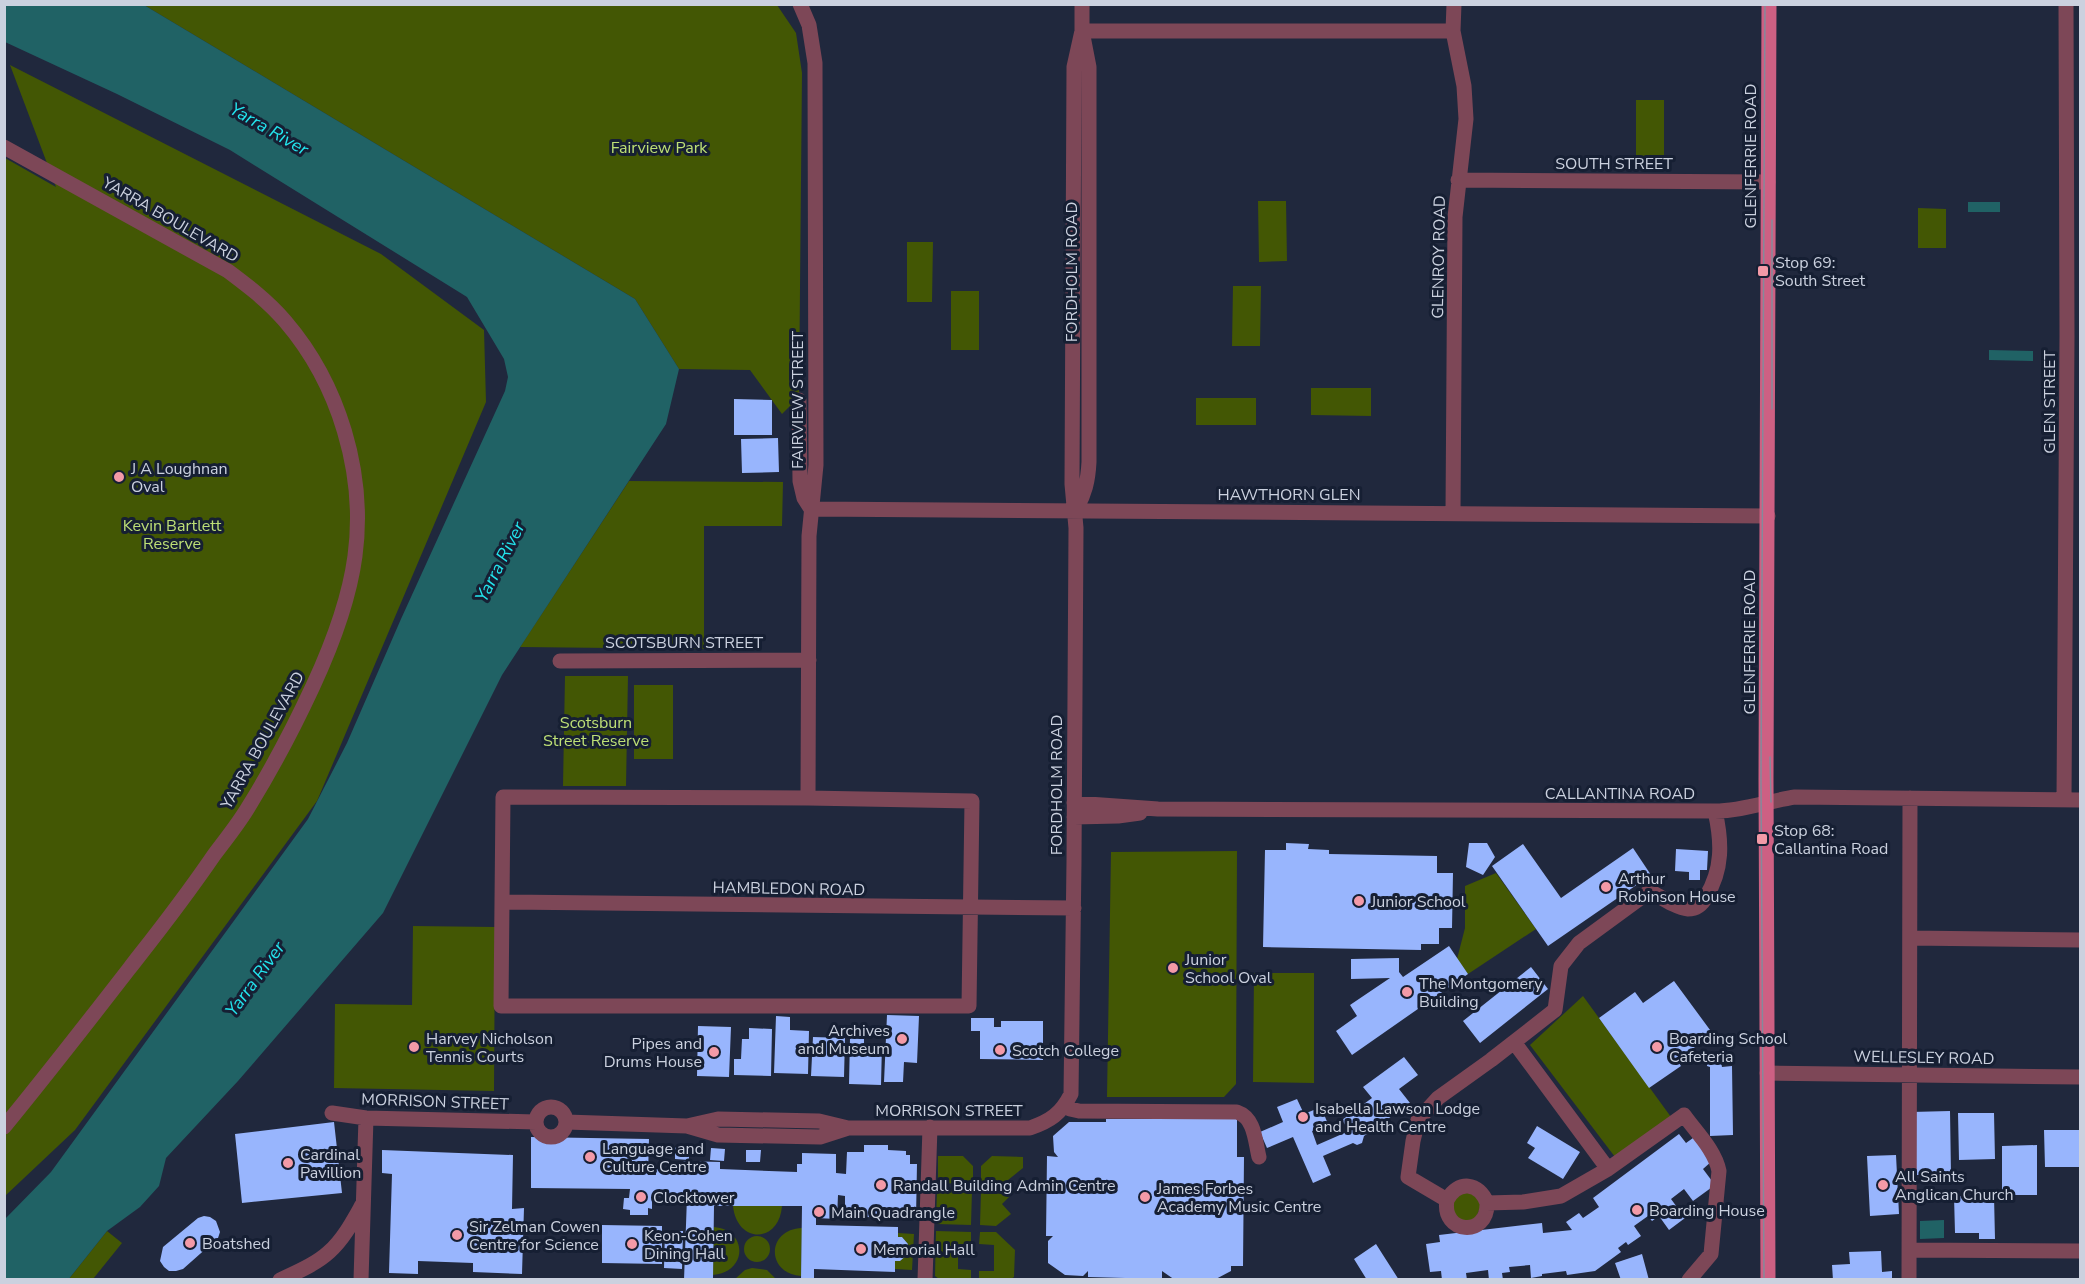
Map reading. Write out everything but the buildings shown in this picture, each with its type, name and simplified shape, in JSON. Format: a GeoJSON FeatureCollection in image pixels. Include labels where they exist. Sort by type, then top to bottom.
{"type":"FeatureCollection","features":[{"type":"Feature","properties":{"kind":"main road","name":"GLENFERRIE ROAD"},"geometry":{"type":"LineString","coordinates":[[1768,1280],[1769,4]]}},
{"type":"Feature","properties":{"kind":"street","name":"FAIRVIEW STREET"},"geometry":{"type":"LineString","coordinates":[[800,4],[809,25],[815,63],[816,465],[809,536],[808,798]]}},
{"type":"Feature","properties":{"kind":"street","name":"FORDHOLM ROAD"},"geometry":{"type":"LineString","coordinates":[[1065,1105],[1071,1094],[1074,908],[1075,511],[1072,484],[1074,68],[1082,31],[1082,4]]}},
{"type":"Feature","properties":{"kind":"street","name":"GLENROY ROAD"},"geometry":{"type":"LineString","coordinates":[[1454,4],[1453,31],[1466,101],[1466,137],[1458,180],[1455,217],[1454,513]]}},
{"type":"Feature","properties":{"kind":"street","name":"GLEN STREET"},"geometry":{"type":"LineString","coordinates":[[2064,800],[2067,382],[2066,4]]}},
{"type":"Feature","properties":{"kind":"street"},"geometry":{"type":"LineString","coordinates":[[1082,31],[1453,31]]}},
{"type":"Feature","properties":{"kind":"street","name":"YARRA BOULEVARD"},"geometry":{"type":"LineString","coordinates":[[4,147],[228,270],[261,296],[277,313],[313,362],[327,387],[343,424],[351,461],[358,520],[349,589],[336,629],[299,717],[249,807],[174,911],[4,1127]]}},
{"type":"Feature","properties":{"kind":"street","name":"SOUTH STREET"},"geometry":{"type":"LineString","coordinates":[[1458,180],[1768,182]]}},
{"type":"Feature","properties":{"kind":"street"},"geometry":{"type":"LineString","coordinates":[[799,400],[800,481],[804,498],[811,509]]}},
{"type":"Feature","properties":{"kind":"street","name":"HAWTHORN GLEN"},"geometry":{"type":"LineString","coordinates":[[811,509],[1768,516]]}},
{"type":"Feature","properties":{"kind":"street","name":"SCOTSBURN STREET"},"geometry":{"type":"LineString","coordinates":[[560,661],[809,660]]}},
{"type":"Feature","properties":{"kind":"street"},"geometry":{"type":"LineString","coordinates":[[503,797],[972,801],[969,1006],[501,1006],[503,902],[503,797]]}},
{"type":"Feature","properties":{"kind":"street","name":"CALLANTINA ROAD"},"geometry":{"type":"LineString","coordinates":[[1074,810],[1133,815],[1158,809],[1715,811],[1743,810],[1796,797],[2080,800]]}},
{"type":"Feature","properties":{"kind":"street"},"geometry":{"type":"LineString","coordinates":[[1909,1280],[1910,798]]}},
{"type":"Feature","properties":{"kind":"street"},"geometry":{"type":"LineString","coordinates":[[1446,1200],[1408,1177],[1418,1120],[1438,1098],[1555,1010],[1561,966],[1579,943],[1588,936],[1650,891],[1684,909],[1696,908],[1702,904],[1712,887],[1720,859],[1721,837],[1715,811]]}},
{"type":"Feature","properties":{"kind":"street","name":"HAMBLEDON ROAD"},"geometry":{"type":"LineString","coordinates":[[503,902],[1074,908]]}},
{"type":"Feature","properties":{"kind":"street"},"geometry":{"type":"LineString","coordinates":[[1910,938],[2080,940]]}},
{"type":"Feature","properties":{"kind":"street"},"geometry":{"type":"LineString","coordinates":[[1514,1042],[1608,1169]]}},
{"type":"Feature","properties":{"kind":"street","name":"WELLESLEY ROAD"},"geometry":{"type":"LineString","coordinates":[[1767,1073],[2080,1077]]}},
{"type":"Feature","properties":{"kind":"street"},"geometry":{"type":"LineString","coordinates":[[1065,1105],[1079,1111],[1237,1112],[1249,1119],[1259,1157]]}},
{"type":"Feature","properties":{"kind":"street","name":"MORRISON STREET"},"geometry":{"type":"LineString","coordinates":[[566,1122],[687,1126],[718,1135],[820,1137],[848,1128],[1029,1128],[1055,1118],[1065,1105]]}},
{"type":"Feature","properties":{"kind":"street","name":"MORRISON STREET"},"geometry":{"type":"LineString","coordinates":[[551,1107],[563,1113],[566,1122],[563,1131],[551,1137],[542,1134],[536,1122],[542,1110],[551,1107]]}},
{"type":"Feature","properties":{"kind":"street","name":"MORRISON STREET"},"geometry":{"type":"LineString","coordinates":[[333,1113],[366,1118],[536,1122]]}},
{"type":"Feature","properties":{"kind":"street"},"geometry":{"type":"LineString","coordinates":[[1488,1203],[1523,1202],[1561,1196],[1608,1169],[1684,1115],[1713,1154],[1718,1162],[1719,1171],[1711,1254],[1689,1280]]}},
{"type":"Feature","properties":{"kind":"street"},"geometry":{"type":"LineString","coordinates":[[361,1280],[366,1118]]}},
{"type":"Feature","properties":{"kind":"street"},"geometry":{"type":"LineString","coordinates":[[925,1280],[930,1127]]}},
{"type":"Feature","properties":{"kind":"street"},"geometry":{"type":"LineString","coordinates":[[1468,1186],[1480,1192],[1488,1203],[1486,1216],[1469,1228],[1462,1227],[1449,1219],[1446,1213],[1446,1200],[1455,1189],[1468,1186]]}},
{"type":"Feature","properties":{"kind":"street"},"geometry":{"type":"LineString","coordinates":[[280,1280],[330,1252],[363,1203]]}},
{"type":"Feature","properties":{"kind":"street"},"geometry":{"type":"LineString","coordinates":[[1909,1250],[2080,1251]]}},
{"type":"Feature","properties":{"kind":"green space","name":"Fairview Park"},"geometry":{"type":"Polygon","coordinates":[[[144,5],[777,5],[796,33],[802,73],[799,397],[782,414],[750,370],[679,369],[635,299],[144,5]]]}},
{"type":"Feature","properties":{"kind":"green space","name":"Kevin Bartlett Reserve"},"geometry":{"type":"Polygon","coordinates":[[[10,65],[381,254],[484,330],[486,402],[317,801],[75,1130],[5,1196],[5,158],[56,187],[10,65]]]}},
{"type":"Feature","properties":{"kind":"green space"},"geometry":{"type":"Polygon","coordinates":[[[1636,100],[1664,100],[1664,160],[1636,160],[1636,100]]]}},
{"type":"Feature","properties":{"kind":"green space"},"geometry":{"type":"Polygon","coordinates":[[[1258,201],[1286,201],[1287,261],[1259,262],[1258,201]]]}},
{"type":"Feature","properties":{"kind":"green space"},"geometry":{"type":"Polygon","coordinates":[[[1918,208],[1946,209],[1946,248],[1918,248],[1918,208]]]}},
{"type":"Feature","properties":{"kind":"green space"},"geometry":{"type":"Polygon","coordinates":[[[907,242],[933,242],[932,302],[907,302],[907,242]]]}},
{"type":"Feature","properties":{"kind":"green space"},"geometry":{"type":"Polygon","coordinates":[[[1233,286],[1261,286],[1260,346],[1232,346],[1233,286]]]}},
{"type":"Feature","properties":{"kind":"green space"},"geometry":{"type":"Polygon","coordinates":[[[951,291],[979,291],[979,350],[951,350],[951,291]]]}},
{"type":"Feature","properties":{"kind":"green space"},"geometry":{"type":"Polygon","coordinates":[[[1311,388],[1371,388],[1371,416],[1311,415],[1311,388]]]}},
{"type":"Feature","properties":{"kind":"green space"},"geometry":{"type":"Polygon","coordinates":[[[1196,398],[1256,398],[1256,425],[1196,425],[1196,398]]]}},
{"type":"Feature","properties":{"kind":"green space"},"geometry":{"type":"Polygon","coordinates":[[[629,481],[783,482],[782,526],[704,526],[704,649],[520,647],[629,481]]]}},
{"type":"Feature","properties":{"kind":"green space","name":"Scotsburn Street Reserve"},"geometry":{"type":"Polygon","coordinates":[[[565,676],[628,676],[626,786],[563,786],[565,676]]]}},
{"type":"Feature","properties":{"kind":"green space"},"geometry":{"type":"Polygon","coordinates":[[[634,685],[673,685],[673,759],[634,759],[634,685]]]}},
{"type":"Feature","properties":{"kind":"green space","name":"Junior School Oval"},"geometry":{"type":"Polygon","coordinates":[[[1237,851],[1236,1084],[1224,1097],[1107,1097],[1111,852],[1237,851]]]}},
{"type":"Feature","properties":{"kind":"green space"},"geometry":{"type":"Polygon","coordinates":[[[1496,873],[1536,929],[1468,974],[1457,959],[1465,928],[1465,886],[1496,873]]]}},
{"type":"Feature","properties":{"kind":"green space","name":"Harvey Nicholson Tennis Courts"},"geometry":{"type":"Polygon","coordinates":[[[413,926],[495,927],[494,1091],[334,1088],[335,1004],[412,1005],[413,926]]]}},
{"type":"Feature","properties":{"kind":"green space"},"geometry":{"type":"Polygon","coordinates":[[[1254,973],[1314,973],[1314,1083],[1253,1082],[1254,973]]]}},
{"type":"Feature","properties":{"kind":"green space"},"geometry":{"type":"Polygon","coordinates":[[[1583,996],[1671,1117],[1615,1157],[1530,1045],[1583,996]]]}},
{"type":"Feature","properties":{"kind":"green space"},"geometry":{"type":"Polygon","coordinates":[[[938,1156],[963,1156],[973,1166],[973,1184],[938,1183],[938,1156]]]}},
{"type":"Feature","properties":{"kind":"green space"},"geometry":{"type":"Polygon","coordinates":[[[992,1156],[1023,1157],[1023,1168],[1003,1184],[981,1184],[981,1166],[992,1156]]]}},
{"type":"Feature","properties":{"kind":"green space"},"geometry":{"type":"Polygon","coordinates":[[[937,1189],[972,1190],[971,1225],[936,1224],[937,1189]]]}},
{"type":"Feature","properties":{"kind":"green space"},"geometry":{"type":"Polygon","coordinates":[[[1468,1190],[1482,1203],[1474,1222],[1457,1221],[1451,1201],[1468,1190]]]}},
{"type":"Feature","properties":{"kind":"green space"},"geometry":{"type":"Polygon","coordinates":[[[981,1191],[1014,1192],[1002,1204],[1011,1214],[996,1226],[980,1225],[981,1191]]]}},
{"type":"Feature","properties":{"kind":"green space"},"geometry":{"type":"Polygon","coordinates":[[[733,1206],[782,1206],[774,1227],[766,1233],[758,1234],[749,1233],[742,1227],[736,1218],[733,1206]]]}},
{"type":"Feature","properties":{"kind":"green space"},"geometry":{"type":"Polygon","coordinates":[[[714,1227],[733,1235],[738,1243],[739,1251],[738,1259],[733,1267],[713,1275],[714,1227]]]}},
{"type":"Feature","properties":{"kind":"green space"},"geometry":{"type":"Polygon","coordinates":[[[802,1228],[801,1276],[789,1273],[781,1267],[776,1260],[775,1251],[782,1236],[790,1230],[802,1228]]]}},
{"type":"Feature","properties":{"kind":"green space"},"geometry":{"type":"Polygon","coordinates":[[[107,1231],[122,1243],[93,1279],[68,1280],[107,1231]]]}},
{"type":"Feature","properties":{"kind":"green space"},"geometry":{"type":"Polygon","coordinates":[[[936,1231],[971,1232],[971,1244],[958,1244],[958,1269],[971,1270],[971,1279],[939,1279],[935,1276],[936,1231]]]}},
{"type":"Feature","properties":{"kind":"green space"},"geometry":{"type":"Polygon","coordinates":[[[980,1232],[996,1232],[1015,1250],[1014,1277],[1011,1279],[979,1279],[979,1271],[994,1271],[994,1245],[979,1244],[980,1232]]]}},
{"type":"Feature","properties":{"kind":"green space"},"geometry":{"type":"Polygon","coordinates":[[[898,1233],[914,1234],[912,1270],[895,1269],[895,1261],[900,1261],[907,1254],[908,1244],[902,1237],[898,1237],[898,1233]]]}},
{"type":"Feature","properties":{"kind":"green space"},"geometry":{"type":"Polygon","coordinates":[[[757,1236],[766,1240],[770,1249],[766,1258],[757,1262],[748,1258],[744,1249],[748,1240],[757,1236]]]}},
{"type":"Feature","properties":{"kind":"green space"},"geometry":{"type":"Polygon","coordinates":[[[752,1268],[767,1270],[776,1279],[735,1279],[745,1270],[752,1268]]]}},
{"type":"Feature","properties":{"kind":"water","name":"Yarra River"},"geometry":{"type":"Polygon","coordinates":[[[5,4],[144,5],[635,299],[679,369],[666,424],[502,675],[383,913],[238,1081],[166,1158],[159,1186],[140,1207],[107,1231],[68,1280],[5,1279],[5,1219],[51,1172],[308,819],[347,743],[505,391],[508,377],[504,359],[467,297],[230,150],[5,42],[5,4]]]}},
{"type":"Feature","properties":{"kind":"water"},"geometry":{"type":"Polygon","coordinates":[[[1968,202],[2000,202],[2000,212],[1968,212],[1968,202]]]}},
{"type":"Feature","properties":{"kind":"water"},"geometry":{"type":"Polygon","coordinates":[[[1989,350],[2033,351],[2033,361],[1989,360],[1989,350]]]}},
{"type":"Feature","properties":{"kind":"water"},"geometry":{"type":"Polygon","coordinates":[[[1944,1220],[1944,1238],[1920,1239],[1920,1221],[1944,1220]]]}},
{"type":"Feature","properties":{"kind":"tram line"},"geometry":{"type":"LineString","coordinates":[[1764,1280],[1761,779],[1765,4]]}},
{"type":"Feature","properties":{"kind":"tram line"},"geometry":{"type":"LineString","coordinates":[[1772,220],[1772,409]]}},
{"type":"Feature","properties":{"kind":"tram line"},"geometry":{"type":"LineString","coordinates":[[1770,757],[1771,802]]}},
{"type":"Feature","properties":{"kind":"place","name":"Stop 69: South Street"},"geometry":{"type":"Point","coordinates":[1763,271]}},
{"type":"Feature","properties":{"kind":"place","name":"J A Loughnan Oval"},"geometry":{"type":"Point","coordinates":[119,477]}},
{"type":"Feature","properties":{"kind":"place","name":"Stop 68: Callantina Road"},"geometry":{"type":"Point","coordinates":[1762,839]}},
{"type":"Feature","properties":{"kind":"place","name":"Arthur Robinson House"},"geometry":{"type":"Point","coordinates":[1606,887]}},
{"type":"Feature","properties":{"kind":"place","name":"Junior School"},"geometry":{"type":"Point","coordinates":[1359,901]}},
{"type":"Feature","properties":{"kind":"place","name":"Junior School Oval"},"geometry":{"type":"Point","coordinates":[1173,968]}},
{"type":"Feature","properties":{"kind":"place","name":"The Montgomery Building"},"geometry":{"type":"Point","coordinates":[1407,992]}},
{"type":"Feature","properties":{"kind":"place","name":"Archives and Museum"},"geometry":{"type":"Point","coordinates":[902,1039]}},
{"type":"Feature","properties":{"kind":"place","name":"Harvey Nicholson Tennis Courts"},"geometry":{"type":"Point","coordinates":[414,1047]}},
{"type":"Feature","properties":{"kind":"place","name":"Boarding School Cafeteria"},"geometry":{"type":"Point","coordinates":[1657,1047]}},
{"type":"Feature","properties":{"kind":"place","name":"Scotch College"},"geometry":{"type":"Point","coordinates":[1000,1050]}},
{"type":"Feature","properties":{"kind":"place","name":"Pipes and Drums House"},"geometry":{"type":"Point","coordinates":[714,1052]}},
{"type":"Feature","properties":{"kind":"place","name":"Isabella Lawson Lodge and Health Centre"},"geometry":{"type":"Point","coordinates":[1303,1117]}},
{"type":"Feature","properties":{"kind":"place","name":"Language and Culture Centre"},"geometry":{"type":"Point","coordinates":[590,1157]}},
{"type":"Feature","properties":{"kind":"place","name":"Cardinal Pavillion"},"geometry":{"type":"Point","coordinates":[288,1163]}},
{"type":"Feature","properties":{"kind":"place","name":"Randall Building Admin Centre"},"geometry":{"type":"Point","coordinates":[881,1185]}},
{"type":"Feature","properties":{"kind":"place","name":"All Saints Anglican Church"},"geometry":{"type":"Point","coordinates":[1883,1185]}},
{"type":"Feature","properties":{"kind":"place","name":"Clocktower"},"geometry":{"type":"Point","coordinates":[641,1197]}},
{"type":"Feature","properties":{"kind":"place","name":"James Forbes Academy Music Centre"},"geometry":{"type":"Point","coordinates":[1145,1197]}},
{"type":"Feature","properties":{"kind":"place","name":"Boarding House"},"geometry":{"type":"Point","coordinates":[1637,1210]}},
{"type":"Feature","properties":{"kind":"place","name":"Main Quadrangle"},"geometry":{"type":"Point","coordinates":[819,1212]}},
{"type":"Feature","properties":{"kind":"place","name":"Sir Zelman Cowen Centre for Science"},"geometry":{"type":"Point","coordinates":[457,1235]}},
{"type":"Feature","properties":{"kind":"place","name":"Boatshed"},"geometry":{"type":"Point","coordinates":[190,1243]}},
{"type":"Feature","properties":{"kind":"place","name":"Keon-Cohen Dining Hall"},"geometry":{"type":"Point","coordinates":[632,1244]}},
{"type":"Feature","properties":{"kind":"place","name":"Memorial Hall"},"geometry":{"type":"Point","coordinates":[861,1249]}}]}
